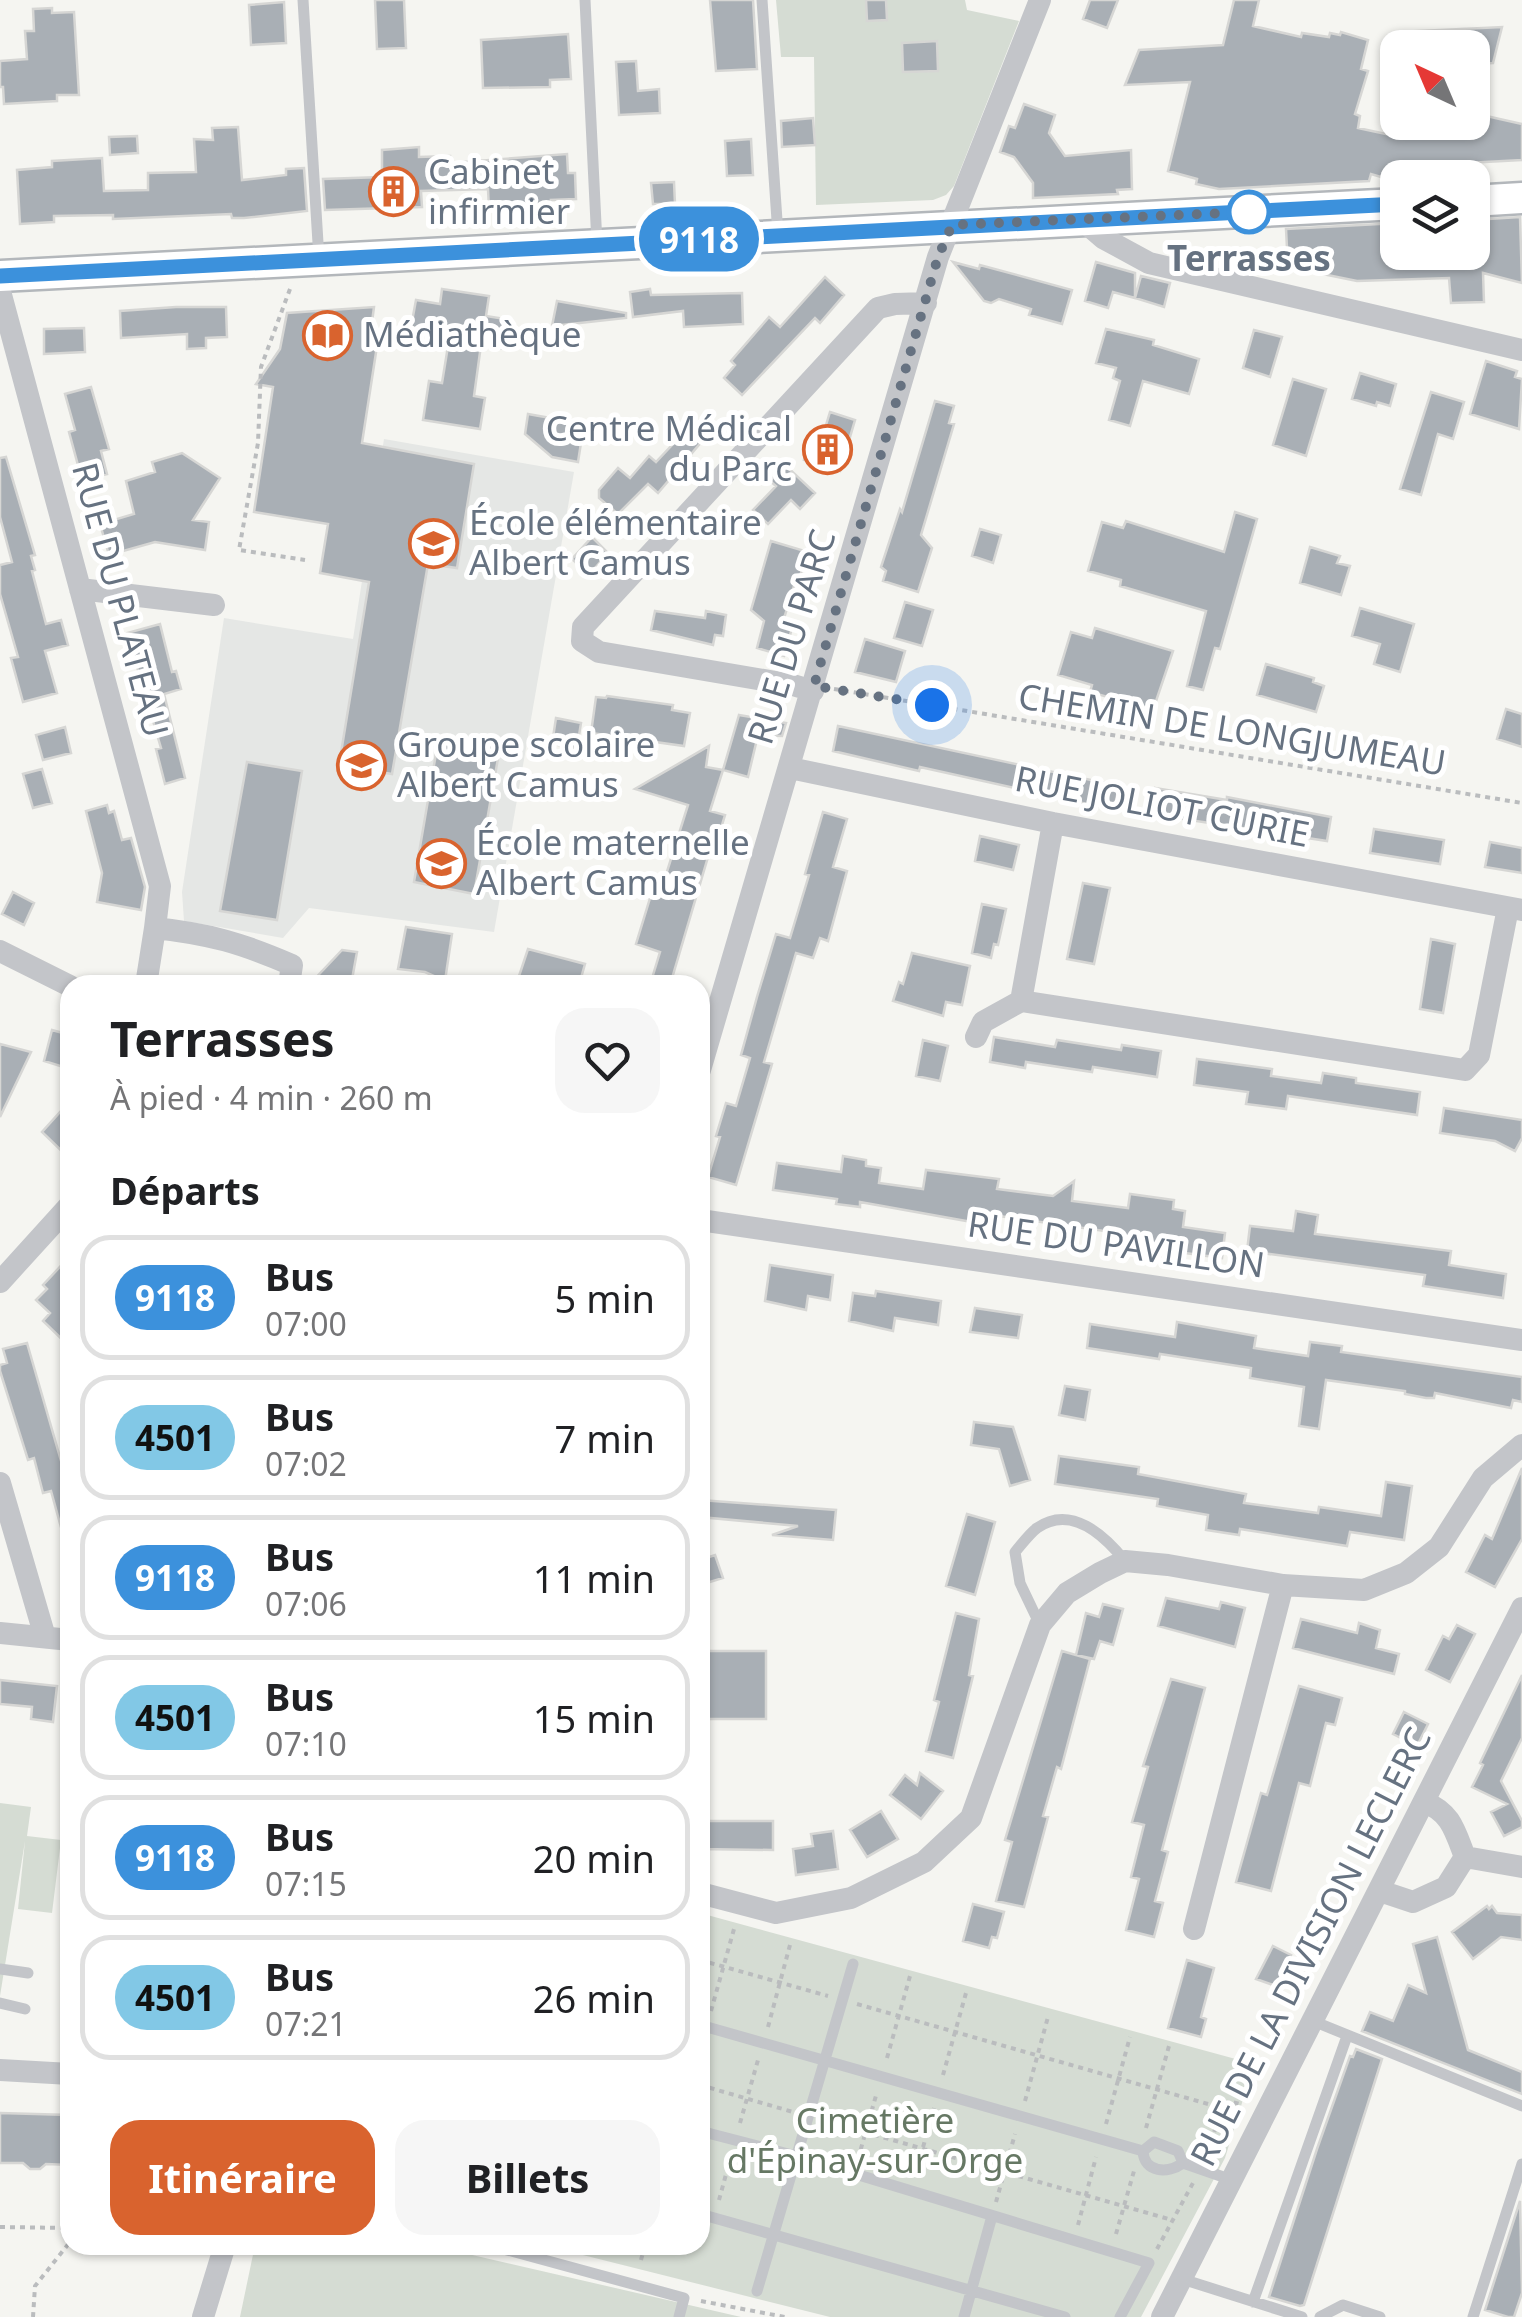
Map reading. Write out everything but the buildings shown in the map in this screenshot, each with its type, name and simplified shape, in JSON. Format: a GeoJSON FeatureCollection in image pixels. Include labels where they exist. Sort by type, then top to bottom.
{"type":"FeatureCollection","features":[{"type":"Feature","properties":{"kind":"main road"},"geometry":{"type":"LineString","coordinates":[[1490,200],[1522,198]]}},
{"type":"Feature","properties":{"kind":"main road"},"geometry":{"type":"LineString","coordinates":[[0,276],[1380,205]]}},
{"type":"Feature","properties":{"kind":"street","name":"RUE DU PARC"},"geometry":{"type":"LineString","coordinates":[[710,1036],[938,257],[1040,0]]}},
{"type":"Feature","properties":{"kind":"street"},"geometry":{"type":"LineString","coordinates":[[1081,219],[1103,238],[1149,264],[1522,350]]}},
{"type":"Feature","properties":{"kind":"street","name":"RUE DU PLATEAU"},"geometry":{"type":"LineString","coordinates":[[0,291],[160,886],[148,975]]}},
{"type":"Feature","properties":{"kind":"street"},"geometry":{"type":"LineString","coordinates":[[814,688],[599,652],[582,641],[584,627],[878,308],[926,303]]}},
{"type":"Feature","properties":{"kind":"street"},"geometry":{"type":"LineString","coordinates":[[80,589],[214,605]]}},
{"type":"Feature","properties":{"kind":"street","name":"RUE JOLIOT CURIE"},"geometry":{"type":"LineString","coordinates":[[790,768],[1054,823],[1515,909]]}},
{"type":"Feature","properties":{"kind":"street"},"geometry":{"type":"LineString","coordinates":[[1021,1001],[1054,823]]}},
{"type":"Feature","properties":{"kind":"street"},"geometry":{"type":"LineString","coordinates":[[976,1037],[983,1022],[1021,1001],[1464,1070],[1479,1055],[1515,909]]}},
{"type":"Feature","properties":{"kind":"street"},"geometry":{"type":"LineString","coordinates":[[155,928],[207,933],[240,942],[292,965],[290,975]]}},
{"type":"Feature","properties":{"kind":"street"},"geometry":{"type":"LineString","coordinates":[[0,952],[60,981]]}},
{"type":"Feature","properties":{"kind":"street"},"geometry":{"type":"LineString","coordinates":[[0,1282],[60,1215]]}},
{"type":"Feature","properties":{"kind":"street","name":"RUE DU PAVILLON"},"geometry":{"type":"LineString","coordinates":[[710,1221],[1522,1340]]}},
{"type":"Feature","properties":{"kind":"street"},"geometry":{"type":"LineString","coordinates":[[710,1895],[776,1913],[852,1898],[924,1862],[972,1818],[1040,1625],[1067,1592],[1125,1561],[1283,1585],[1364,1590],[1406,1573],[1439,1547],[1483,1478],[1522,1445]]}},
{"type":"Feature","properties":{"kind":"street"},"geometry":{"type":"LineString","coordinates":[[0,1483],[45,1638]]}},
{"type":"Feature","properties":{"kind":"street"},"geometry":{"type":"LineString","coordinates":[[1194,1930],[1283,1585]]}},
{"type":"Feature","properties":{"kind":"street","name":"RUE DE LA DIVISION LECLERC"},"geometry":{"type":"LineString","coordinates":[[1162,2317],[1522,1608]]}},
{"type":"Feature","properties":{"kind":"street"},"geometry":{"type":"LineString","coordinates":[[0,1634],[60,1639]]}},
{"type":"Feature","properties":{"kind":"street"},"geometry":{"type":"LineString","coordinates":[[1424,1802],[1440,1808],[1454,1827],[1465,1857]]}},
{"type":"Feature","properties":{"kind":"street"},"geometry":{"type":"LineString","coordinates":[[1465,1857],[1522,1867]]}},
{"type":"Feature","properties":{"kind":"street"},"geometry":{"type":"LineString","coordinates":[[1380,1891],[1413,1902],[1446,1887],[1465,1857]]}},
{"type":"Feature","properties":{"kind":"street"},"geometry":{"type":"LineString","coordinates":[[0,2070],[60,2073]]}},
{"type":"Feature","properties":{"kind":"street"},"geometry":{"type":"LineString","coordinates":[[203,2317],[222,2255]]}},
{"type":"Feature","properties":{"kind":"lane"},"geometry":{"type":"LineString","coordinates":[[304,0],[307,259]]}},
{"type":"Feature","properties":{"kind":"lane"},"geometry":{"type":"LineString","coordinates":[[585,0],[597,244]]}},
{"type":"Feature","properties":{"kind":"lane"},"geometry":{"type":"LineString","coordinates":[[762,0],[778,234]]}},
{"type":"Feature","properties":{"kind":"lane"},"geometry":{"type":"LineString","coordinates":[[1040,1625],[1020,1583],[1015,1552],[1038,1526],[1064,1520],[1088,1525],[1108,1540],[1125,1561]]}},
{"type":"Feature","properties":{"kind":"lane"},"geometry":{"type":"LineString","coordinates":[[757,2291],[853,1964]]}},
{"type":"Feature","properties":{"kind":"lane"},"geometry":{"type":"LineString","coordinates":[[0,1969],[28,1972]]}},
{"type":"Feature","properties":{"kind":"lane"},"geometry":{"type":"LineString","coordinates":[[0,2003],[25,2009]]}},
{"type":"Feature","properties":{"kind":"lane"},"geometry":{"type":"LineString","coordinates":[[1314,2021],[1522,2106]]}},
{"type":"Feature","properties":{"kind":"lane"},"geometry":{"type":"LineString","coordinates":[[710,2028],[1143,2151]]}},
{"type":"Feature","properties":{"kind":"lane"},"geometry":{"type":"LineString","coordinates":[[1253,2302],[1347,2036]]}},
{"type":"Feature","properties":{"kind":"lane"},"geometry":{"type":"LineString","coordinates":[[710,2134],[1148,2264],[1120,2317]]}},
{"type":"Feature","properties":{"kind":"lane"},"geometry":{"type":"LineString","coordinates":[[1143,2151],[1154,2142],[1162,2143],[1178,2151],[1183,2163],[1232,2180]]}},
{"type":"Feature","properties":{"kind":"lane"},"geometry":{"type":"LineString","coordinates":[[1143,2151],[1151,2168],[1170,2171],[1183,2163]]}},
{"type":"Feature","properties":{"kind":"lane"},"geometry":{"type":"LineString","coordinates":[[1472,2317],[1522,2164]]}},
{"type":"Feature","properties":{"kind":"lane"},"geometry":{"type":"LineString","coordinates":[[964,2317],[992,2216]]}},
{"type":"Feature","properties":{"kind":"lane"},"geometry":{"type":"LineString","coordinates":[[710,2217],[1066,2317]]}},
{"type":"Feature","properties":{"kind":"lane"},"geometry":{"type":"LineString","coordinates":[[526,2255],[684,2298],[679,2317]]}},
{"type":"Feature","properties":{"kind":"lane"},"geometry":{"type":"LineString","coordinates":[[1182,2279],[1302,2317]]}},
{"type":"Feature","properties":{"kind":"lane"},"geometry":{"type":"LineString","coordinates":[[1320,2317],[1344,2305],[1380,2317]]}},
{"type":"Feature","properties":{"kind":"path"},"geometry":{"type":"LineString","coordinates":[[304,560],[239,550],[258,443],[261,367],[292,285],[307,259]]}},
{"type":"Feature","properties":{"kind":"path","name":"CHEMIN DE LONGJUMEAU"},"geometry":{"type":"LineString","coordinates":[[814,688],[1522,803]]}},
{"type":"Feature","properties":{"kind":"path"},"geometry":{"type":"LineString","coordinates":[[710,2006],[734,1928]]}},
{"type":"Feature","properties":{"kind":"path"},"geometry":{"type":"LineString","coordinates":[[714,2218],[790,1945]]}},
{"type":"Feature","properties":{"kind":"path"},"geometry":{"type":"LineString","coordinates":[[710,1962],[1222,2108]]}},
{"type":"Feature","properties":{"kind":"path"},"geometry":{"type":"LineString","coordinates":[[710,2088],[1172,2220]]}},
{"type":"Feature","properties":{"kind":"path"},"geometry":{"type":"LineString","coordinates":[[1148,2264],[1201,2169],[1222,2108],[1229,2101],[1266,2114]]}},
{"type":"Feature","properties":{"kind":"path"},"geometry":{"type":"LineString","coordinates":[[0,2227],[60,2228]]}},
{"type":"Feature","properties":{"kind":"path"},"geometry":{"type":"LineString","coordinates":[[34,2317],[35,2286],[60,2255]]}},
{"type":"Feature","properties":{"kind":"path"},"geometry":{"type":"LineString","coordinates":[[641,2260],[642,2255]]}},
{"type":"Feature","properties":{"kind":"path"},"geometry":{"type":"LineString","coordinates":[[684,2298],[785,2317]]}},
{"type":"Feature","properties":{"kind":"shaded area","name":"Groupe scolaire Albert Camus"},"geometry":{"type":"Polygon","coordinates":[[[384,439],[574,472],[494,932],[309,908],[283,938],[184,921],[182,892],[224,618],[353,639],[384,439]]]}},
{"type":"Feature","properties":{"kind":"green space"},"geometry":{"type":"Polygon","coordinates":[[[776,0],[965,0],[967,10],[1019,21],[954,186],[946,195],[933,200],[816,205],[814,57],[781,57],[776,0]]]}},
{"type":"Feature","properties":{"kind":"green space"},"geometry":{"type":"Polygon","coordinates":[[[0,1803],[31,1807],[27,1836],[60,1840],[60,1848],[52,1913],[18,1909],[25,1841],[0,1996],[0,1803]]]}},
{"type":"Feature","properties":{"kind":"green space","name":"Cimetière d'Épinay-sur-Orge"},"geometry":{"type":"Polygon","coordinates":[[[710,1916],[1254,2064],[1225,2158],[1141,2317],[830,2317],[583,2255],[710,2255],[710,1916]]]}},
{"type":"Feature","properties":{"kind":"green space"},"geometry":{"type":"Polygon","coordinates":[[[253,2255],[472,2255],[741,2317],[240,2317],[253,2255]]]}},
{"type":"Feature","properties":{"kind":"bus line","name":"9118"},"geometry":{"type":"LineString","coordinates":[[0,276],[1380,205]]}},
{"type":"Feature","properties":{"kind":"place","name":"Cabinet infirmier"},"geometry":{"type":"Point","coordinates":[393,192]}},
{"type":"Feature","properties":{"kind":"place","name":"Terrasses"},"geometry":{"type":"Point","coordinates":[1249,212]}},
{"type":"Feature","properties":{"kind":"place","name":"Médiathèque"},"geometry":{"type":"Point","coordinates":[328,335]}},
{"type":"Feature","properties":{"kind":"place","name":"Centre Médical du Parc"},"geometry":{"type":"Point","coordinates":[827,449]}},
{"type":"Feature","properties":{"kind":"place","name":"École élémentaire Albert Camus"},"geometry":{"type":"Point","coordinates":[434,543]}},
{"type":"Feature","properties":{"kind":"place","name":"Groupe scolaire Albert Camus"},"geometry":{"type":"Point","coordinates":[362,765]}},
{"type":"Feature","properties":{"kind":"place","name":"École maternelle Albert Camus"},"geometry":{"type":"Point","coordinates":[441,863]}},
{"type":"Feature","properties":{"kind":"route"},"geometry":{"type":"LineString","coordinates":[[932,705],[814,686],[938,257],[952,225],[1249,212]]}}]}
